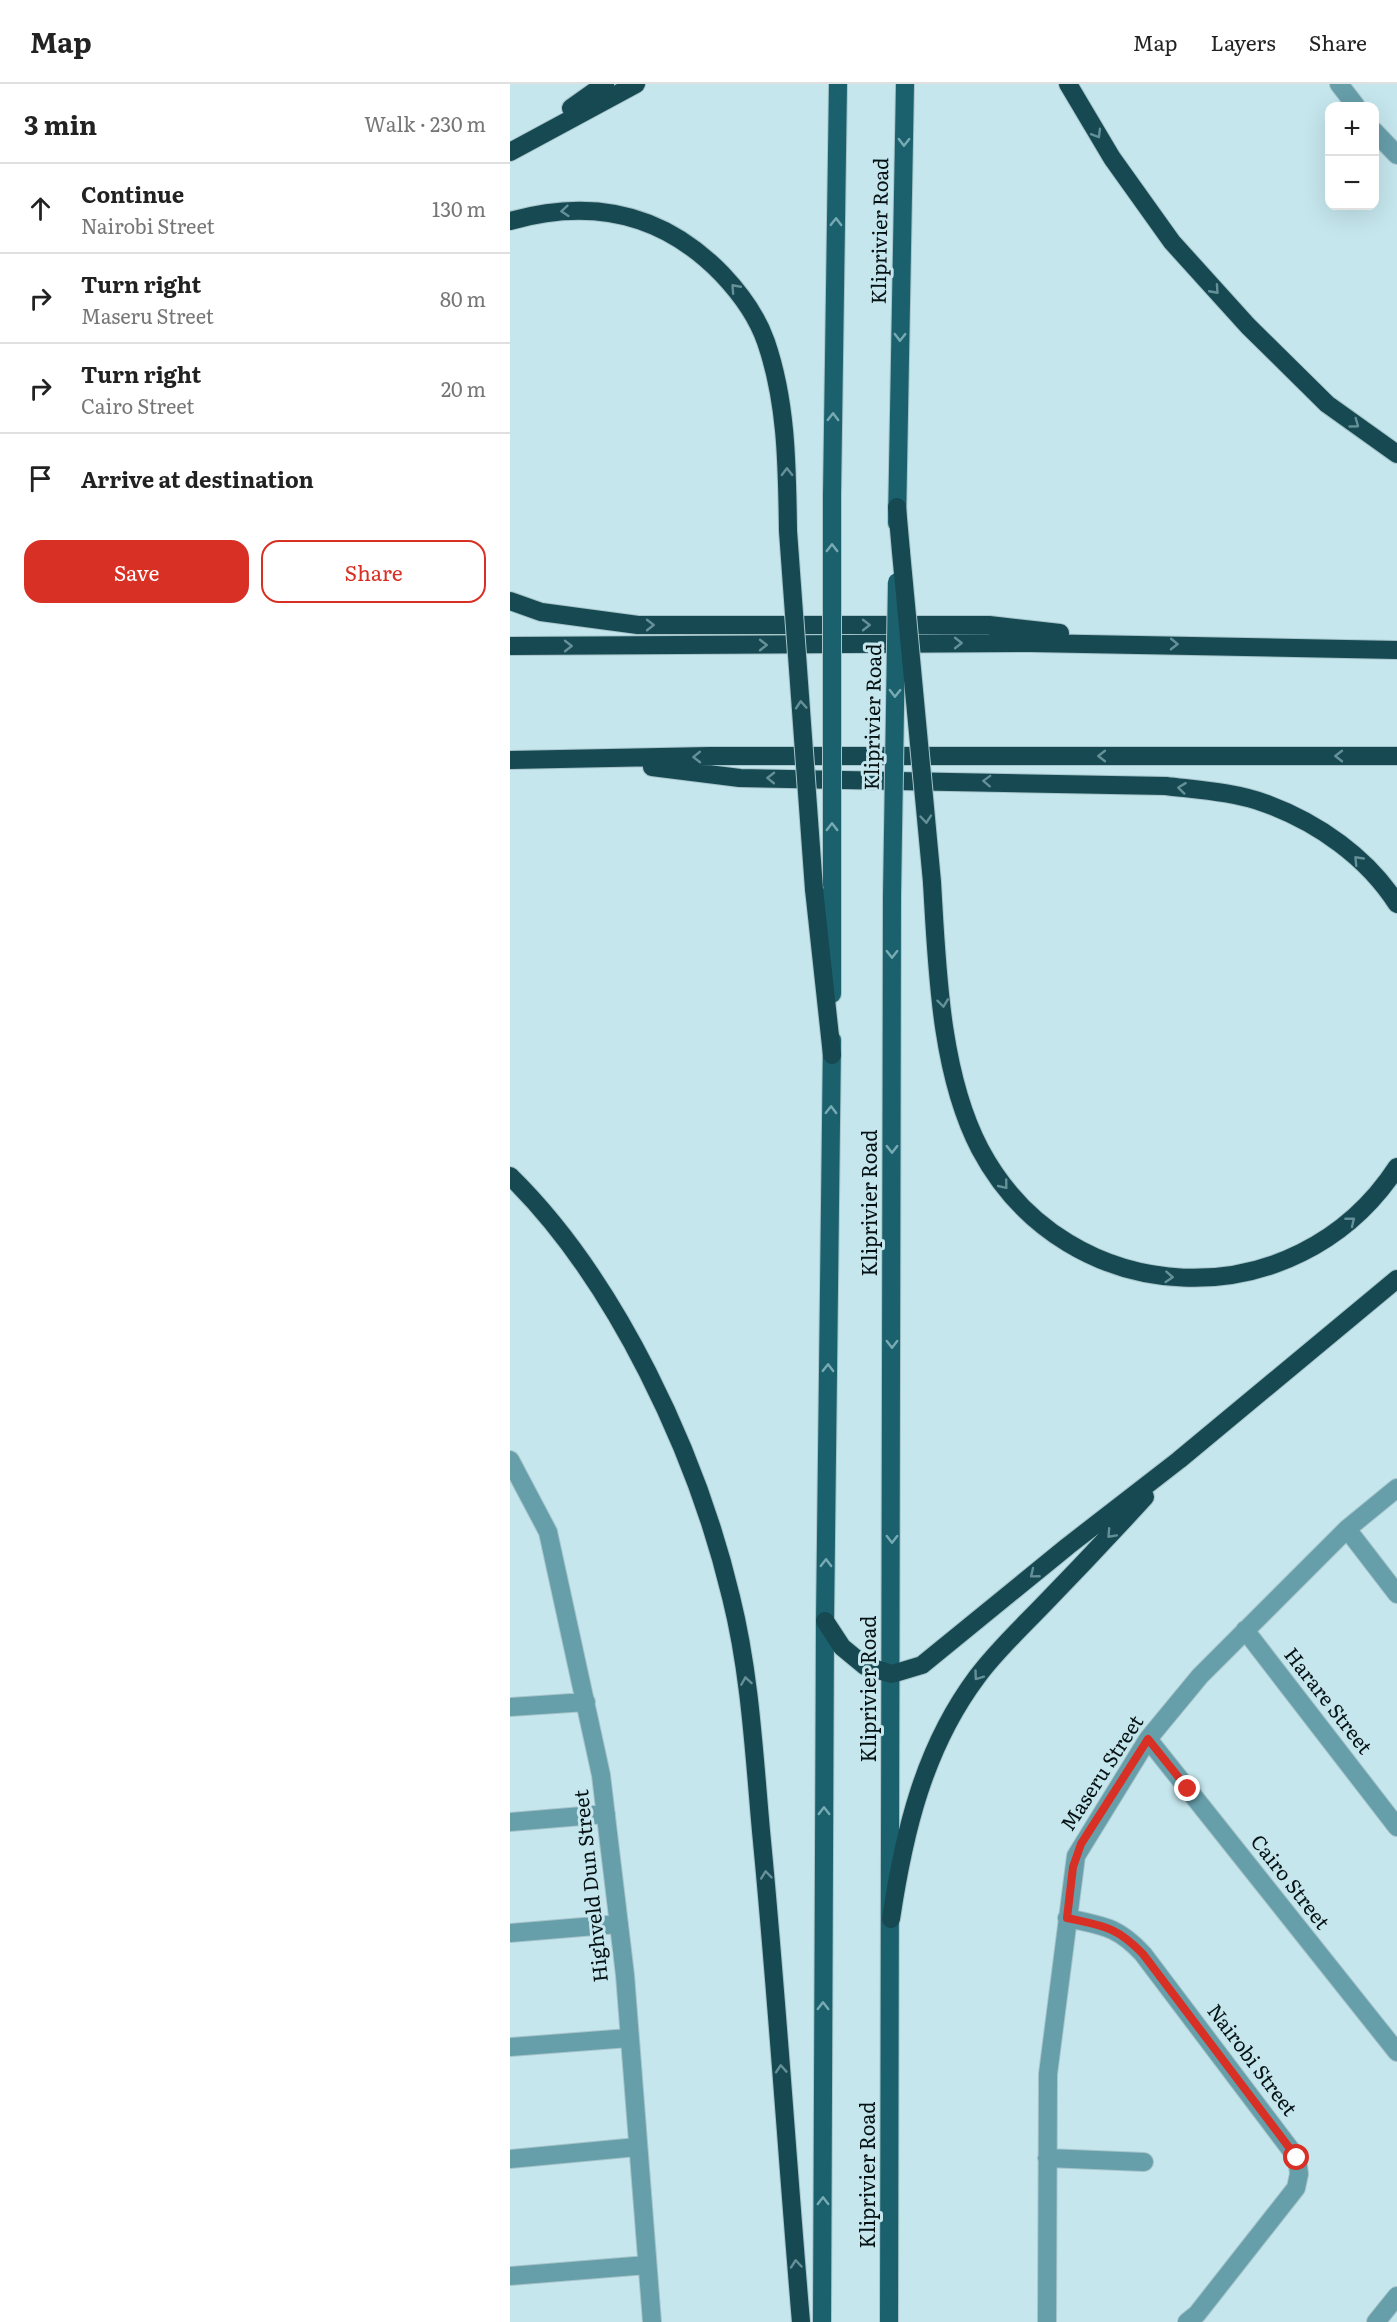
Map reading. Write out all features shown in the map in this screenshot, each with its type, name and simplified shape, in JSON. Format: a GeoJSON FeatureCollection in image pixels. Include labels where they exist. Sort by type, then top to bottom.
{"type":"FeatureCollection","features":[{"type":"Feature","properties":{"kind":"highway"},"geometry":{"type":"LineString","coordinates":[[512,151],[604,84]]}},
{"type":"Feature","properties":{"kind":"highway"},"geometry":{"type":"LineString","coordinates":[[512,151],[636,84]]}},
{"type":"Feature","properties":{"kind":"highway"},"geometry":{"type":"LineString","coordinates":[[1068,84],[1112,158],[1172,242],[1248,326],[1327,404],[1397,454]]}},
{"type":"Feature","properties":{"kind":"highway"},"geometry":{"type":"LineString","coordinates":[[510,221],[569,210],[601,211],[636,218],[674,234],[706,258],[741,293],[765,340],[776,378],[786,444],[788,531],[823,887],[832,1055]]}},
{"type":"Feature","properties":{"kind":"highway"},"geometry":{"type":"LineString","coordinates":[[897,507],[899,551],[932,882],[936,948],[946,1030],[966,1121],[997,1178],[1023,1209],[1065,1243],[1108,1263],[1143,1274],[1202,1278],[1250,1270],[1280,1262],[1333,1234],[1369,1204],[1397,1167]]}},
{"type":"Feature","properties":{"kind":"highway"},"geometry":{"type":"LineString","coordinates":[[510,601],[541,612],[638,625],[989,625],[1147,644]]}},
{"type":"Feature","properties":{"kind":"highway"},"geometry":{"type":"LineString","coordinates":[[510,646],[1147,644],[1397,650]]}},
{"type":"Feature","properties":{"kind":"highway"},"geometry":{"type":"LineString","coordinates":[[510,760],[710,756],[1397,756]]}},
{"type":"Feature","properties":{"kind":"highway"},"geometry":{"type":"LineString","coordinates":[[590,759],[740,778],[1166,786],[1226,794],[1265,804],[1311,824],[1349,850],[1397,904]]}},
{"type":"Feature","properties":{"kind":"highway"},"geometry":{"type":"LineString","coordinates":[[510,1176],[543,1211],[576,1255],[626,1335],[687,1459],[732,1597],[747,1686],[770,1922],[801,2322]]}},
{"type":"Feature","properties":{"kind":"highway"},"geometry":{"type":"LineString","coordinates":[[825,1621],[842,1647],[865,1666],[892,1674],[910,1671],[936,1656],[1068,1546],[1179,1460],[1397,1279]]}},
{"type":"Feature","properties":{"kind":"highway"},"geometry":{"type":"LineString","coordinates":[[891,1919],[900,1852],[912,1808],[930,1760],[958,1705],[991,1659],[1179,1460]]}},
{"type":"Feature","properties":{"kind":"main road","name":"Kliprivier Road"},"geometry":{"type":"LineString","coordinates":[[823,887],[838,84]]}},
{"type":"Feature","properties":{"kind":"main road","name":"Kliprivier Road"},"geometry":{"type":"LineString","coordinates":[[897,507],[905,84]]}},
{"type":"Feature","properties":{"kind":"main road","name":"Kliprivier Road"},"geometry":{"type":"LineString","coordinates":[[889,2322],[892,896],[899,551]]}},
{"type":"Feature","properties":{"kind":"main road","name":"Kliprivier Road"},"geometry":{"type":"LineString","coordinates":[[822,2322],[825,1621],[832,1055]]}},
{"type":"Feature","properties":{"kind":"street"},"geometry":{"type":"LineString","coordinates":[[1339,84],[1353,102]]}},
{"type":"Feature","properties":{"kind":"street"},"geometry":{"type":"LineString","coordinates":[[1379,136],[1397,155]]}},
{"type":"Feature","properties":{"kind":"street","name":"Highveld Dun Street"},"geometry":{"type":"LineString","coordinates":[[510,1460],[548,1532],[601,1775],[620,1924],[652,2322]]}},
{"type":"Feature","properties":{"kind":"street","name":"Maseru Street"},"geometry":{"type":"LineString","coordinates":[[1047,2322],[1048,2074],[1073,1867],[1081,1844],[1148,1739],[1200,1676],[1347,1529],[1397,1488]]}},
{"type":"Feature","properties":{"kind":"street"},"geometry":{"type":"LineString","coordinates":[[1347,1529],[1397,1594]]}},
{"type":"Feature","properties":{"kind":"street","name":"Harare Street"},"geometry":{"type":"LineString","coordinates":[[1245,1630],[1397,1827]]}},
{"type":"Feature","properties":{"kind":"street"},"geometry":{"type":"LineString","coordinates":[[510,1707],[586,1702]]}},
{"type":"Feature","properties":{"kind":"street","name":"Cairo Street"},"geometry":{"type":"LineString","coordinates":[[1148,1739],[1397,2052]]}},
{"type":"Feature","properties":{"kind":"street"},"geometry":{"type":"LineString","coordinates":[[510,1822],[606,1814]]}},
{"type":"Feature","properties":{"kind":"street","name":"Nairobi Street"},"geometry":{"type":"LineString","coordinates":[[1067,1918],[1114,1929],[1127,1937],[1143,1954],[1297,2158],[1299,2174],[1296,2188],[1197,2314],[1187,2322]]}},
{"type":"Feature","properties":{"kind":"street"},"geometry":{"type":"LineString","coordinates":[[510,1933],[620,1924]]}},
{"type":"Feature","properties":{"kind":"street"},"geometry":{"type":"LineString","coordinates":[[510,2047],[629,2038]]}},
{"type":"Feature","properties":{"kind":"street"},"geometry":{"type":"LineString","coordinates":[[510,2159],[638,2147]]}},
{"type":"Feature","properties":{"kind":"street"},"geometry":{"type":"LineString","coordinates":[[1047,2158],[1144,2162]]}},
{"type":"Feature","properties":{"kind":"street"},"geometry":{"type":"LineString","coordinates":[[510,2277],[647,2265]]}},
{"type":"Feature","properties":{"kind":"street"},"geometry":{"type":"LineString","coordinates":[[1376,2322],[1397,2296]]}},
{"type":"Feature","properties":{"kind":"route"},"geometry":{"type":"LineString","coordinates":[[1188,1789],[1148,1739],[1081,1844],[1073,1867],[1067,1918],[1114,1929],[1127,1937],[1143,1954],[1297,2158]]}}]}
